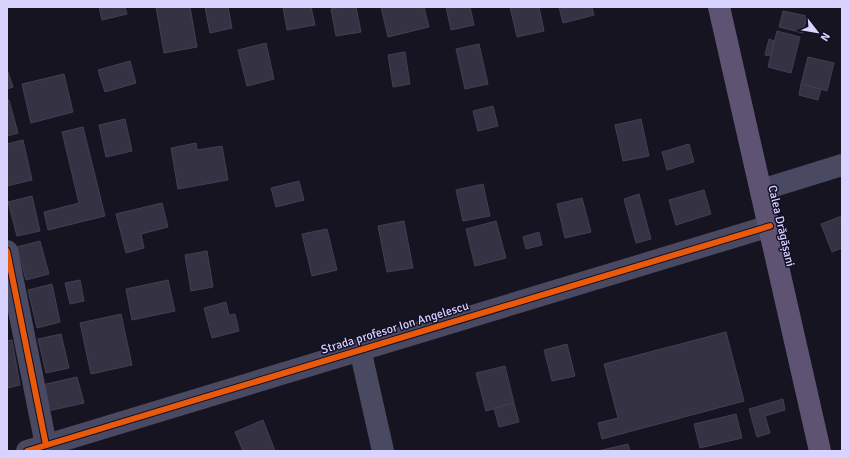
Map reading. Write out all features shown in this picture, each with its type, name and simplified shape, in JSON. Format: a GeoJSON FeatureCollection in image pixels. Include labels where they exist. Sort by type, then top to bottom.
{"type":"FeatureCollection","features":[{"type":"Feature","properties":{"kind":"main road","name":"Calea Drăgășani"},"geometry":{"type":"LineString","coordinates":[[719,7],[820,451]]}},
{"type":"Feature","properties":{"kind":"street"},"geometry":{"type":"LineString","coordinates":[[761,190],[842,165]]}},
{"type":"Feature","properties":{"kind":"street","name":"Strada profesor Ion Angelescu"},"geometry":{"type":"LineString","coordinates":[[36,448],[770,226]]}},
{"type":"Feature","properties":{"kind":"street"},"geometry":{"type":"LineString","coordinates":[[7,251],[36,448]]}},
{"type":"Feature","properties":{"kind":"street"},"geometry":{"type":"LineString","coordinates":[[360,349],[383,451]]}},
{"type":"Feature","properties":{"kind":"building"},"geometry":{"type":"Polygon","coordinates":[[[99,7],[125,7],[127,14],[102,20],[99,7]]]}},
{"type":"Feature","properties":{"kind":"building"},"geometry":{"type":"Polygon","coordinates":[[[156,7],[190,7],[197,47],[164,53],[156,7]]]}},
{"type":"Feature","properties":{"kind":"building"},"geometry":{"type":"Polygon","coordinates":[[[205,7],[228,7],[232,28],[210,33],[205,7]]]}},
{"type":"Feature","properties":{"kind":"building"},"geometry":{"type":"Polygon","coordinates":[[[283,7],[311,7],[315,25],[287,30],[283,7]]]}},
{"type":"Feature","properties":{"kind":"building"},"geometry":{"type":"Polygon","coordinates":[[[356,7],[361,32],[336,36],[331,9],[356,7]]]}},
{"type":"Feature","properties":{"kind":"building"},"geometry":{"type":"Polygon","coordinates":[[[381,7],[424,7],[429,27],[388,37],[381,7]]]}},
{"type":"Feature","properties":{"kind":"building"},"geometry":{"type":"Polygon","coordinates":[[[446,7],[470,7],[474,25],[451,30],[446,7]]]}},
{"type":"Feature","properties":{"kind":"building"},"geometry":{"type":"Polygon","coordinates":[[[510,7],[539,7],[544,31],[517,37],[510,7]]]}},
{"type":"Feature","properties":{"kind":"building"},"geometry":{"type":"Polygon","coordinates":[[[559,7],[592,7],[594,15],[563,23],[559,7]]]}},
{"type":"Feature","properties":{"kind":"building"},"geometry":{"type":"Polygon","coordinates":[[[783,11],[807,16],[803,33],[779,27],[783,11]]]}},
{"type":"Feature","properties":{"kind":"building"},"geometry":{"type":"Polygon","coordinates":[[[777,31],[800,37],[791,73],[768,67],[777,31]]]}},
{"type":"Feature","properties":{"kind":"building"},"geometry":{"type":"Polygon","coordinates":[[[769,39],[774,41],[771,56],[765,55],[769,39]]]}},
{"type":"Feature","properties":{"kind":"building"},"geometry":{"type":"Polygon","coordinates":[[[266,43],[274,79],[247,86],[238,50],[266,43]]]}},
{"type":"Feature","properties":{"kind":"building"},"geometry":{"type":"Polygon","coordinates":[[[479,44],[488,84],[465,89],[456,49],[479,44]]]}},
{"type":"Feature","properties":{"kind":"building"},"geometry":{"type":"Polygon","coordinates":[[[405,52],[410,84],[393,87],[388,55],[405,52]]]}},
{"type":"Feature","properties":{"kind":"building"},"geometry":{"type":"Polygon","coordinates":[[[808,57],[834,63],[827,91],[801,84],[808,57]]]}},
{"type":"Feature","properties":{"kind":"building"},"geometry":{"type":"Polygon","coordinates":[[[130,61],[136,83],[105,92],[98,70],[130,61]]]}},
{"type":"Feature","properties":{"kind":"building"},"geometry":{"type":"Polygon","coordinates":[[[7,69],[13,87],[7,89],[7,69]]]}},
{"type":"Feature","properties":{"kind":"building"},"geometry":{"type":"Polygon","coordinates":[[[64,74],[73,112],[31,123],[22,84],[64,74]]]}},
{"type":"Feature","properties":{"kind":"building"},"geometry":{"type":"Polygon","coordinates":[[[801,84],[821,89],[818,100],[799,95],[801,84]]]}},
{"type":"Feature","properties":{"kind":"building"},"geometry":{"type":"Polygon","coordinates":[[[7,100],[9,100],[18,133],[7,136],[7,100]]]}},
{"type":"Feature","properties":{"kind":"building"},"geometry":{"type":"Polygon","coordinates":[[[493,106],[498,126],[478,131],[473,111],[493,106]]]}},
{"type":"Feature","properties":{"kind":"building"},"geometry":{"type":"Polygon","coordinates":[[[125,119],[132,151],[106,157],[99,125],[125,119]]]}},
{"type":"Feature","properties":{"kind":"building"},"geometry":{"type":"Polygon","coordinates":[[[641,119],[649,156],[623,161],[615,125],[641,119]]]}},
{"type":"Feature","properties":{"kind":"building"},"geometry":{"type":"Polygon","coordinates":[[[83,127],[105,216],[48,230],[44,212],[79,203],[62,132],[83,127]]]}},
{"type":"Feature","properties":{"kind":"building"},"geometry":{"type":"Polygon","coordinates":[[[23,140],[32,180],[7,186],[7,144],[23,140]]]}},
{"type":"Feature","properties":{"kind":"building"},"geometry":{"type":"Polygon","coordinates":[[[196,143],[197,150],[222,146],[228,180],[178,189],[171,148],[196,143]]]}},
{"type":"Feature","properties":{"kind":"building"},"geometry":{"type":"Polygon","coordinates":[[[689,144],[694,162],[667,170],[662,152],[689,144]]]}},
{"type":"Feature","properties":{"kind":"building"},"geometry":{"type":"Polygon","coordinates":[[[299,181],[304,200],[276,207],[271,188],[299,181]]]}},
{"type":"Feature","properties":{"kind":"building"},"geometry":{"type":"Polygon","coordinates":[[[483,184],[490,216],[463,221],[456,190],[483,184]]]}},
{"type":"Feature","properties":{"kind":"building"},"geometry":{"type":"Polygon","coordinates":[[[704,190],[711,214],[676,225],[669,200],[704,190]]]}},
{"type":"Feature","properties":{"kind":"building"},"geometry":{"type":"Polygon","coordinates":[[[639,194],[651,239],[636,243],[624,199],[639,194]]]}},
{"type":"Feature","properties":{"kind":"building"},"geometry":{"type":"Polygon","coordinates":[[[32,196],[40,231],[17,236],[8,202],[32,196]]]}},
{"type":"Feature","properties":{"kind":"building"},"geometry":{"type":"Polygon","coordinates":[[[582,198],[591,232],[565,238],[557,204],[582,198]]]}},
{"type":"Feature","properties":{"kind":"building"},"geometry":{"type":"Polygon","coordinates":[[[162,203],[168,227],[141,234],[144,248],[126,253],[116,214],[162,203]]]}},
{"type":"Feature","properties":{"kind":"building"},"geometry":{"type":"Polygon","coordinates":[[[842,216],[842,248],[832,252],[821,224],[842,216]]]}},
{"type":"Feature","properties":{"kind":"building"},"geometry":{"type":"Polygon","coordinates":[[[404,221],[413,268],[387,272],[378,226],[404,221]]]}},
{"type":"Feature","properties":{"kind":"building"},"geometry":{"type":"Polygon","coordinates":[[[496,221],[506,258],[475,266],[466,229],[496,221]]]}},
{"type":"Feature","properties":{"kind":"building"},"geometry":{"type":"Polygon","coordinates":[[[327,229],[337,270],[312,276],[302,234],[327,229]]]}},
{"type":"Feature","properties":{"kind":"building"},"geometry":{"type":"Polygon","coordinates":[[[539,232],[542,245],[526,249],[523,237],[539,232]]]}},
{"type":"Feature","properties":{"kind":"building"},"geometry":{"type":"Polygon","coordinates":[[[40,241],[49,274],[26,280],[17,247],[40,241]]]}},
{"type":"Feature","properties":{"kind":"building"},"geometry":{"type":"Polygon","coordinates":[[[207,251],[213,287],[191,291],[185,255],[207,251]]]}},
{"type":"Feature","properties":{"kind":"building"},"geometry":{"type":"Polygon","coordinates":[[[80,280],[84,301],[70,304],[65,283],[80,280]]]}},
{"type":"Feature","properties":{"kind":"building"},"geometry":{"type":"Polygon","coordinates":[[[168,280],[175,311],[132,320],[126,289],[168,280]]]}},
{"type":"Feature","properties":{"kind":"building"},"geometry":{"type":"Polygon","coordinates":[[[52,284],[60,322],[37,328],[28,290],[52,284]]]}},
{"type":"Feature","properties":{"kind":"building"},"geometry":{"type":"Polygon","coordinates":[[[226,302],[229,315],[235,314],[239,331],[212,338],[204,308],[226,302]]]}},
{"type":"Feature","properties":{"kind":"building"},"geometry":{"type":"Polygon","coordinates":[[[121,314],[132,365],[91,374],[80,323],[121,314]]]}},
{"type":"Feature","properties":{"kind":"building"},"geometry":{"type":"Polygon","coordinates":[[[726,332],[744,401],[602,439],[598,423],[618,418],[604,364],[726,332]]]}},
{"type":"Feature","properties":{"kind":"building"},"geometry":{"type":"Polygon","coordinates":[[[61,334],[69,368],[46,373],[38,339],[61,334]]]}},
{"type":"Feature","properties":{"kind":"building"},"geometry":{"type":"Polygon","coordinates":[[[12,340],[20,385],[7,388],[7,341],[12,340]]]}},
{"type":"Feature","properties":{"kind":"building"},"geometry":{"type":"Polygon","coordinates":[[[567,344],[575,376],[552,381],[544,350],[567,344]]]}},
{"type":"Feature","properties":{"kind":"building"},"geometry":{"type":"Polygon","coordinates":[[[505,366],[514,403],[486,411],[476,373],[505,366]]]}},
{"type":"Feature","properties":{"kind":"building"},"geometry":{"type":"Polygon","coordinates":[[[77,377],[84,403],[48,411],[42,385],[77,377]]]}},
{"type":"Feature","properties":{"kind":"building"},"geometry":{"type":"Polygon","coordinates":[[[783,399],[785,410],[765,416],[770,433],[757,437],[749,409],[783,399]]]}},
{"type":"Feature","properties":{"kind":"building"},"geometry":{"type":"Polygon","coordinates":[[[514,403],[519,422],[499,427],[494,408],[514,403]]]}},
{"type":"Feature","properties":{"kind":"building"},"geometry":{"type":"Polygon","coordinates":[[[736,414],[742,438],[700,448],[694,424],[736,414]]]}},
{"type":"Feature","properties":{"kind":"building"},"geometry":{"type":"Polygon","coordinates":[[[263,420],[275,451],[243,451],[235,432],[263,420]]]}},
{"type":"Feature","properties":{"kind":"building"},"geometry":{"type":"Polygon","coordinates":[[[628,444],[630,451],[598,451],[628,444]]]}},
{"type":"Feature","properties":{"kind":"cycle path"},"geometry":{"type":"LineString","coordinates":[[27,451],[770,226]]}},
{"type":"Feature","properties":{"kind":"cycle path"},"geometry":{"type":"LineString","coordinates":[[7,251],[46,445]]}}]}
